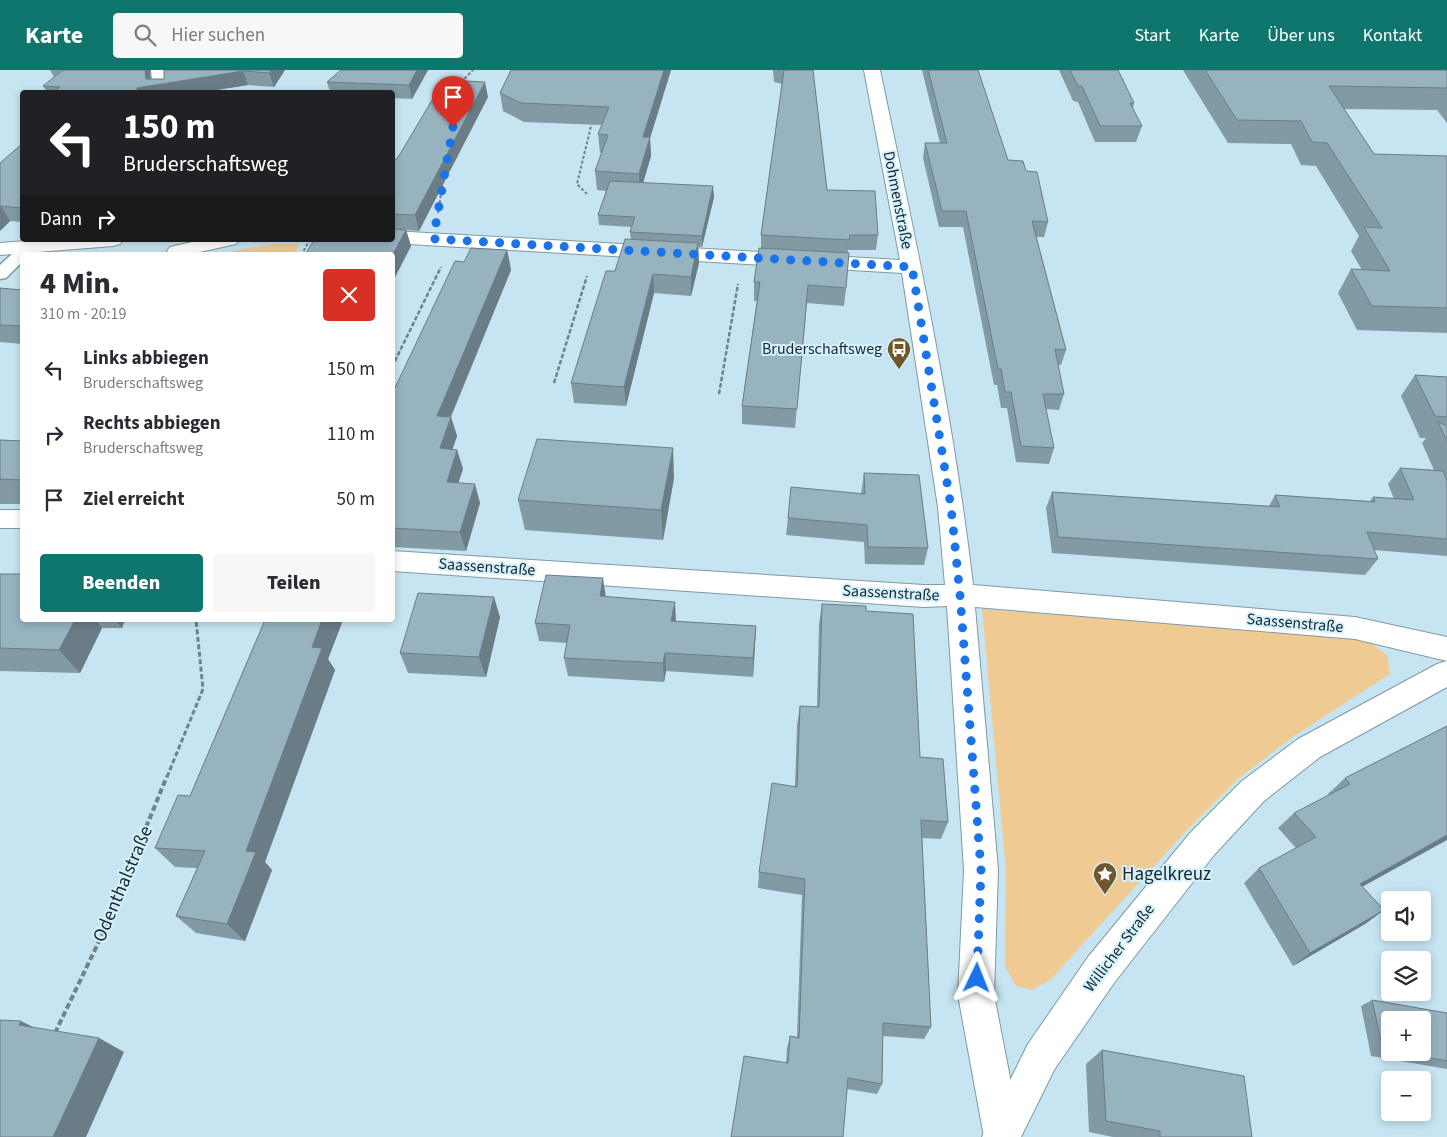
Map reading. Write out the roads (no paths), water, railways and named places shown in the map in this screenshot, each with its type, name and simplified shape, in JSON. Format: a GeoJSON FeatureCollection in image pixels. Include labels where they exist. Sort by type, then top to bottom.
{"type":"FeatureCollection","features":[{"type":"Feature","properties":{"kind":"street"},"geometry":{"type":"LineString","coordinates":[[159,70],[161,90]]}},
{"type":"Feature","properties":{"kind":"street","name":"Dohmenstraße"},"geometry":{"type":"LineString","coordinates":[[872,70],[912,267],[951,507],[960,595],[981,870],[976,995],[1001,1135]]}},
{"type":"Feature","properties":{"kind":"street"},"geometry":{"type":"LineString","coordinates":[[395,237],[912,267]]}},
{"type":"Feature","properties":{"kind":"street"},"geometry":{"type":"LineString","coordinates":[[0,249],[89,242]]}},
{"type":"Feature","properties":{"kind":"street"},"geometry":{"type":"LineString","coordinates":[[176,249],[217,242]]}},
{"type":"Feature","properties":{"kind":"street"},"geometry":{"type":"LineString","coordinates":[[0,519],[20,519]]}},
{"type":"Feature","properties":{"kind":"street","name":"Saassenstraße"},"geometry":{"type":"LineString","coordinates":[[395,561],[924,596],[960,595],[1354,628],[1447,649]]}},
{"type":"Feature","properties":{"kind":"street","name":"Willicher Straße"},"geometry":{"type":"LineString","coordinates":[[1001,1135],[1041,1057],[1101,970],[1202,844],[1254,791],[1309,748],[1447,674]]}},
{"type":"Feature","properties":{"kind":"lane"},"geometry":{"type":"LineString","coordinates":[[24,252],[29,247]]}},
{"type":"Feature","properties":{"kind":"lane"},"geometry":{"type":"LineString","coordinates":[[0,274],[20,255]]}},
{"type":"Feature","properties":{"kind":"place","name":"Bruderschaftsweg"},"geometry":{"type":"Point","coordinates":[899,370]}},
{"type":"Feature","properties":{"kind":"place","name":"Hagelkreuz"},"geometry":{"type":"Point","coordinates":[1105,895]}}]}
